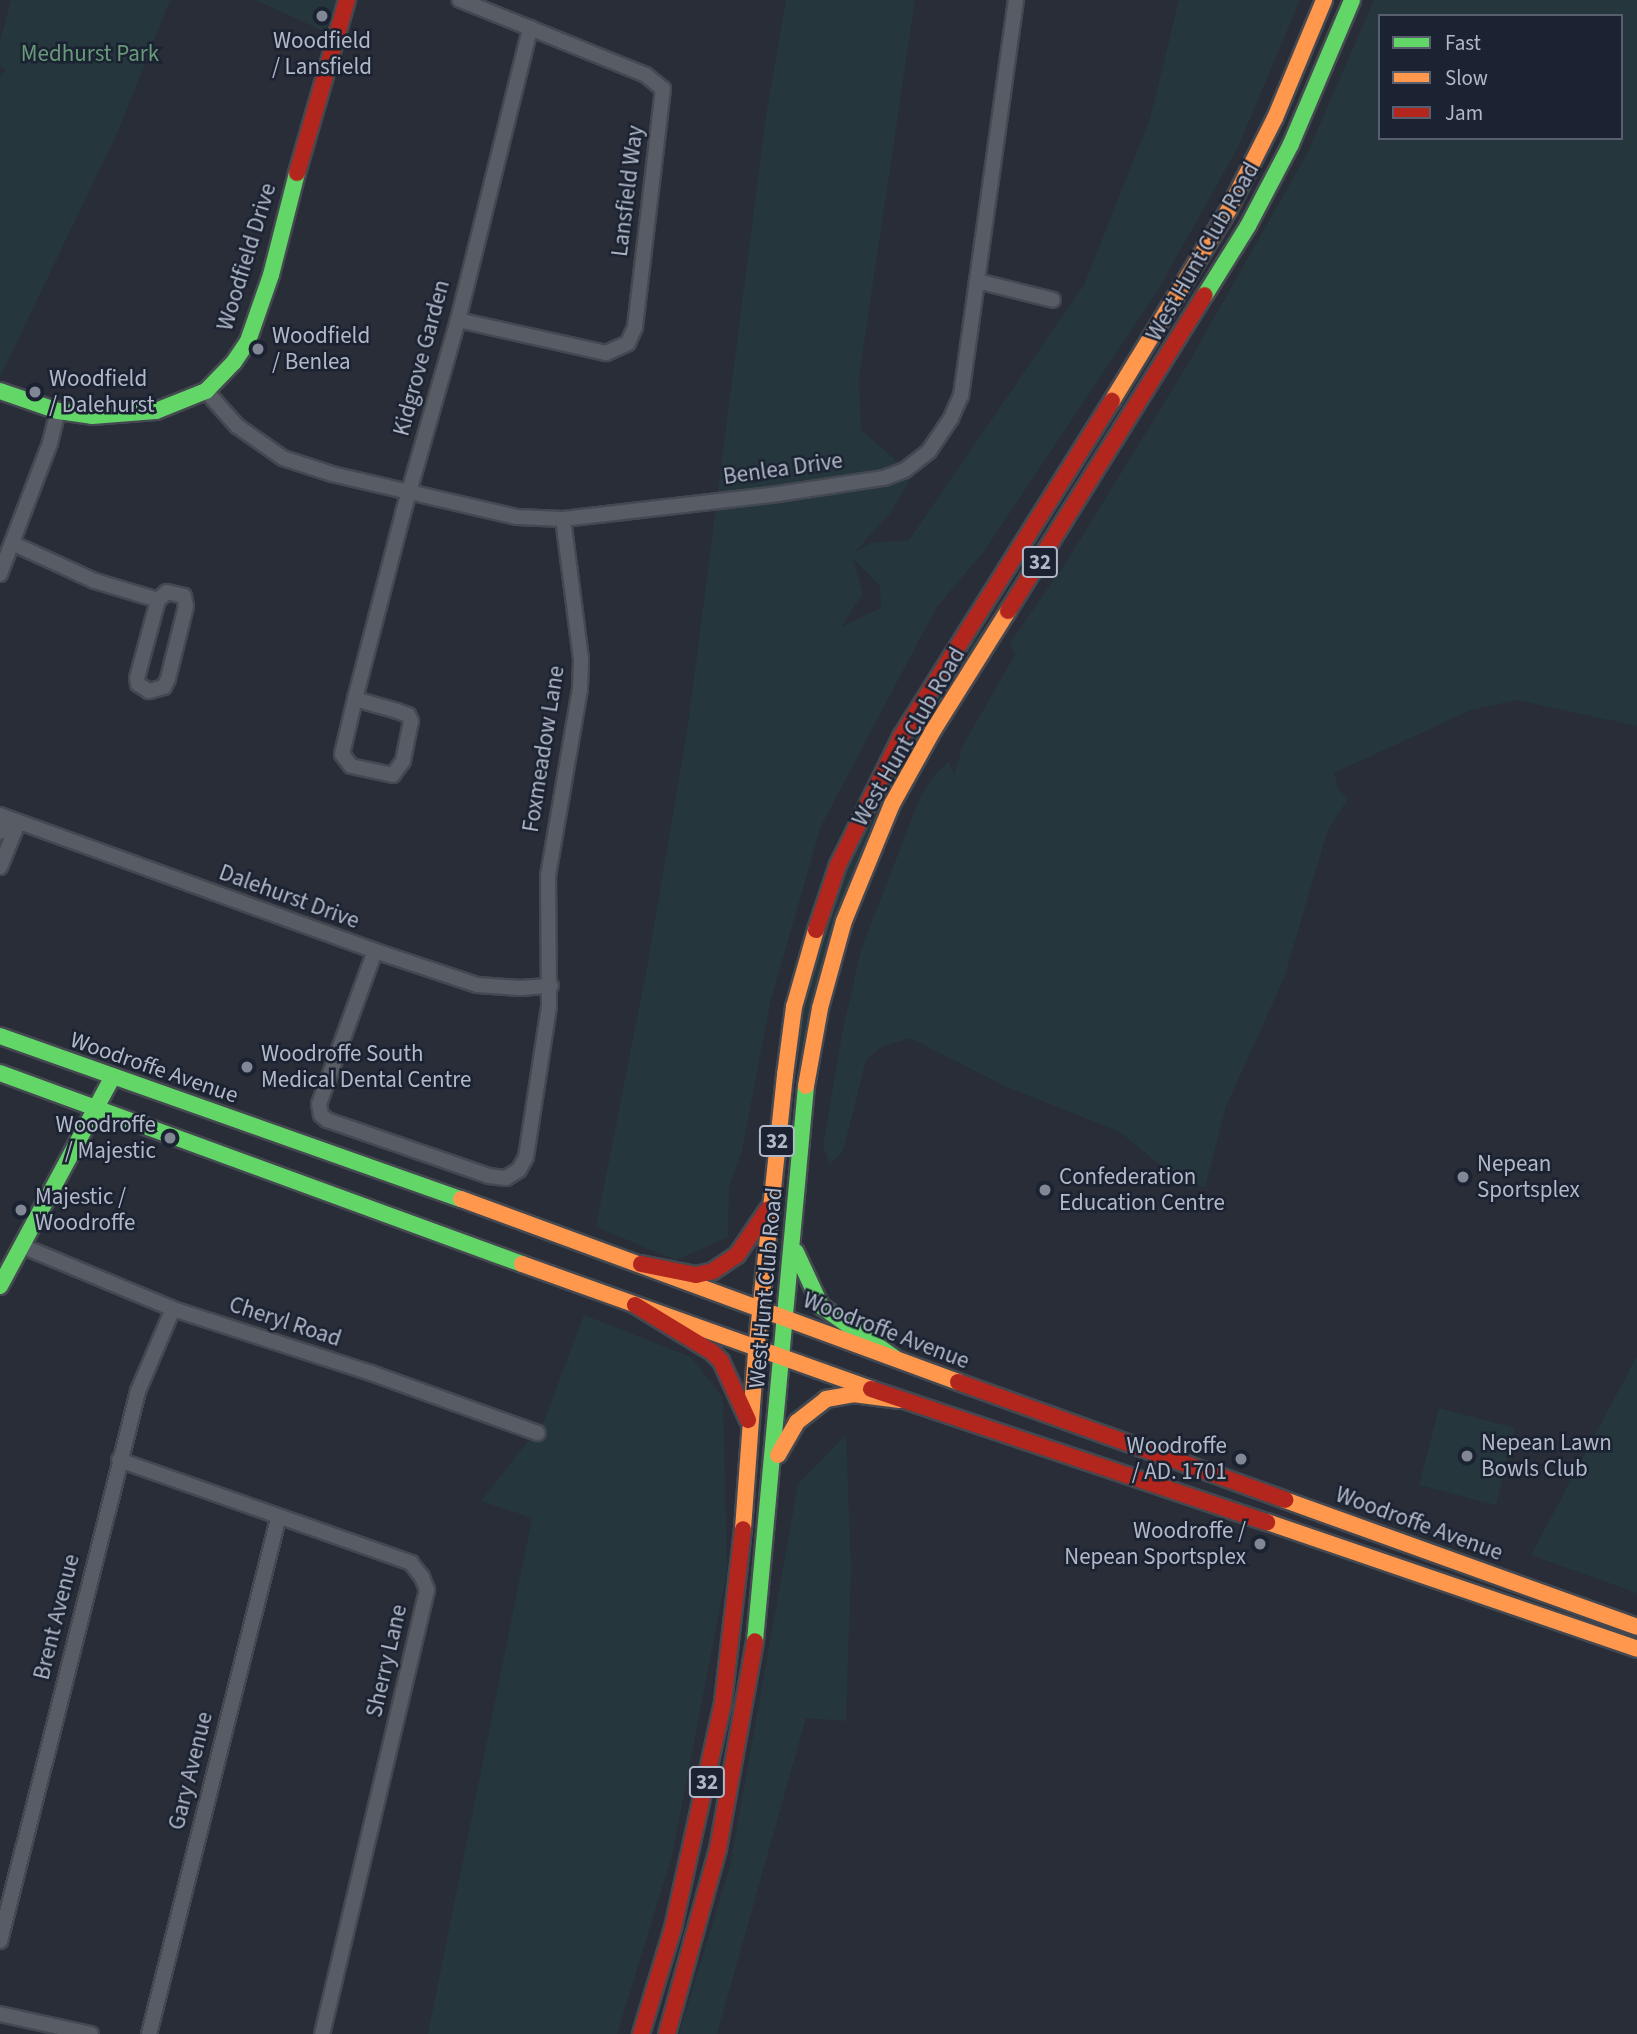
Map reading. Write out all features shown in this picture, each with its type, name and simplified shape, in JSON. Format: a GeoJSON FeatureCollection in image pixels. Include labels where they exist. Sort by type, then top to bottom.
{"type":"FeatureCollection","features":[{"type":"Feature","properties":{"kind":"main road","name":"Woodfield Drive"},"geometry":{"type":"LineString","coordinates":[[0,391],[58,411],[92,416],[130,415],[156,411],[206,391],[234,362],[248,341],[271,275],[300,159],[347,0]]}},
{"type":"Feature","properties":{"kind":"main road","name":"West Hunt Club Road"},"geometry":{"type":"LineString","coordinates":[[641,2034],[682,1895],[723,1703],[741,1558],[769,1207],[794,1007],[834,876],[867,801],[901,737],[1176,299],[1229,209],[1275,118],[1324,0]]}},
{"type":"Feature","properties":{"kind":"main road","name":"West Hunt Club Road"},"geometry":{"type":"LineString","coordinates":[[667,2034],[690,1963],[744,1725],[761,1599],[806,1087],[820,1008],[844,921],[892,804],[934,729],[1248,226],[1291,144],[1352,0]]}},
{"type":"Feature","properties":{"kind":"main road","name":"Woodroffe Avenue"},"geometry":{"type":"LineString","coordinates":[[0,1037],[112,1078],[266,1150],[635,1305],[756,1351],[1165,1487],[1637,1649]]}},
{"type":"Feature","properties":{"kind":"main road","name":"Woodroffe Avenue"},"geometry":{"type":"LineString","coordinates":[[0,1073],[97,1107],[266,1150],[641,1264],[1637,1627]]}},
{"type":"Feature","properties":{"kind":"main road"},"geometry":{"type":"LineString","coordinates":[[0,1286],[112,1078]]}},
{"type":"Feature","properties":{"kind":"main road"},"geometry":{"type":"LineString","coordinates":[[641,1264],[696,1275],[713,1271],[737,1255],[769,1207]]}},
{"type":"Feature","properties":{"kind":"main road"},"geometry":{"type":"LineString","coordinates":[[793,1246],[804,1276],[821,1306],[895,1358]]}},
{"type":"Feature","properties":{"kind":"main road"},"geometry":{"type":"LineString","coordinates":[[635,1305],[712,1352],[721,1362],[751,1426]]}},
{"type":"Feature","properties":{"kind":"main road"},"geometry":{"type":"LineString","coordinates":[[773,1464],[797,1422],[826,1399],[853,1394],[900,1400]]}},
{"type":"Feature","properties":{"kind":"main road"},"geometry":{"type":"LineString","coordinates":[[1165,1487],[1174,1460]]}},
{"type":"Feature","properties":{"kind":"street","name":"Lansfield Way"},"geometry":{"type":"LineString","coordinates":[[458,320],[606,353],[628,343],[635,327],[663,89],[646,75],[460,0]]}},
{"type":"Feature","properties":{"kind":"street","name":"Benlea Drive"},"geometry":{"type":"LineString","coordinates":[[206,391],[237,426],[283,458],[332,474],[517,517],[563,519],[771,495],[872,480],[893,475],[918,463],[939,437],[961,396],[1016,0]]}},
{"type":"Feature","properties":{"kind":"street","name":"Kidgrove Garden"},"geometry":{"type":"LineString","coordinates":[[355,699],[408,715],[411,721],[403,761],[393,775],[351,766],[342,754],[355,699],[409,491],[458,320],[530,27]]}},
{"type":"Feature","properties":{"kind":"street"},"geometry":{"type":"LineString","coordinates":[[977,281],[1053,300]]}},
{"type":"Feature","properties":{"kind":"street"},"geometry":{"type":"LineString","coordinates":[[0,574],[14,544],[50,443],[58,411]]}},
{"type":"Feature","properties":{"kind":"street","name":"Foxmeadow Lane"},"geometry":{"type":"LineString","coordinates":[[375,951],[319,1104],[321,1115],[327,1120],[489,1176],[506,1178],[519,1170],[526,1157],[551,986],[548,876],[580,689],[581,659],[563,519]]}},
{"type":"Feature","properties":{"kind":"street"},"geometry":{"type":"LineString","coordinates":[[14,544],[96,581],[158,600]]}},
{"type":"Feature","properties":{"kind":"street"},"geometry":{"type":"LineString","coordinates":[[167,592],[178,592],[184,596],[186,606],[168,679],[164,687],[156,691],[143,688],[137,678],[158,600],[167,592]]}},
{"type":"Feature","properties":{"kind":"street","name":"Dalehurst Drive"},"geometry":{"type":"LineString","coordinates":[[0,867],[6,822],[486,987],[551,986]]}},
{"type":"Feature","properties":{"kind":"street","name":"Cheryl Road"},"geometry":{"type":"LineString","coordinates":[[22,1246],[173,1309],[371,1373],[538,1433]]}},
{"type":"Feature","properties":{"kind":"street","name":"Brent Avenue"},"geometry":{"type":"LineString","coordinates":[[0,1941],[119,1460],[138,1391],[173,1309]]}},
{"type":"Feature","properties":{"kind":"street","name":"Sherry Lane"},"geometry":{"type":"LineString","coordinates":[[119,1460],[411,1563],[422,1577],[427,1590],[322,2034]]}},
{"type":"Feature","properties":{"kind":"street","name":"Gary Avenue"},"geometry":{"type":"LineString","coordinates":[[149,2034],[278,1518]]}},
{"type":"Feature","properties":{"kind":"street"},"geometry":{"type":"LineString","coordinates":[[0,2014],[92,2034]]}},
{"type":"Feature","properties":{"kind":"green space","name":"Medhurst Park"},"geometry":{"type":"Polygon","coordinates":[[[11,0],[170,0],[118,131],[0,377],[0,76],[6,70],[0,66],[0,41],[11,0]]]}},
{"type":"Feature","properties":{"kind":"green space"},"geometry":{"type":"Polygon","coordinates":[[[256,0],[336,0],[325,32],[256,0]]]}},
{"type":"Feature","properties":{"kind":"green space"},"geometry":{"type":"Polygon","coordinates":[[[786,0],[915,0],[859,377],[861,430],[913,475],[890,513],[854,553],[871,543],[909,540],[1084,285],[1150,119],[1179,0],[1300,0],[1238,147],[1158,290],[985,550],[936,608],[821,826],[771,999],[742,1150],[729,1188],[728,1237],[676,1260],[596,1227],[647,968],[688,725],[766,116],[786,0]],[[852,557],[863,593],[841,627],[881,608],[880,586],[852,557]]]}},
{"type":"Feature","properties":{"kind":"green space"},"geometry":{"type":"Polygon","coordinates":[[[1374,0],[1637,0],[1637,726],[1517,700],[1471,710],[1334,773],[1339,790],[1348,799],[1328,829],[1284,978],[1226,1106],[1205,1187],[1196,1185],[1191,1190],[1120,1132],[1007,1087],[910,1038],[881,1047],[866,1060],[843,1151],[830,1164],[823,1147],[842,1034],[861,950],[921,795],[938,771],[949,762],[954,775],[963,745],[1015,655],[1010,643],[1067,561],[1185,369],[1308,152],[1374,0]]]}},
{"type":"Feature","properties":{"kind":"green space"},"geometry":{"type":"Polygon","coordinates":[[[979,629],[983,633],[917,744],[799,1065],[798,1037],[835,894],[885,782],[979,629]]]}},
{"type":"Feature","properties":{"kind":"green space"},"geometry":{"type":"Polygon","coordinates":[[[584,1315],[691,1357],[723,1398],[727,1571],[672,1856],[617,2034],[428,2034],[532,1518],[481,1501],[544,1421],[584,1315]]]}},
{"type":"Feature","properties":{"kind":"green space"},"geometry":{"type":"Polygon","coordinates":[[[1637,1356],[1637,1593],[1531,1555],[1637,1356]]]}},
{"type":"Feature","properties":{"kind":"green space","name":"Nepean Lawn Bowls Club"},"geometry":{"type":"Polygon","coordinates":[[[1439,1408],[1515,1428],[1496,1505],[1419,1485],[1439,1408]]]}},
{"type":"Feature","properties":{"kind":"green space"},"geometry":{"type":"Polygon","coordinates":[[[846,1435],[851,1567],[846,1721],[806,1718],[717,2034],[679,2034],[730,1866],[798,1484],[846,1435]]]}},
{"type":"Feature","properties":{"kind":"traffic: fast"},"geometry":{"type":"LineString","coordinates":[[1205,295],[1248,226],[1291,144],[1352,0]]}},
{"type":"Feature","properties":{"kind":"traffic: fast"},"geometry":{"type":"LineString","coordinates":[[0,391],[58,411],[92,416],[156,411],[206,391],[234,362],[248,341],[271,275],[297,173]]}},
{"type":"Feature","properties":{"kind":"traffic: fast"},"geometry":{"type":"LineString","coordinates":[[0,1036],[461,1199]]}},
{"type":"Feature","properties":{"kind":"traffic: fast"},"geometry":{"type":"LineString","coordinates":[[0,1073],[522,1264]]}},
{"type":"Feature","properties":{"kind":"traffic: fast"},"geometry":{"type":"LineString","coordinates":[[0,1286],[112,1078]]}},
{"type":"Feature","properties":{"kind":"traffic: fast"},"geometry":{"type":"LineString","coordinates":[[755,1641],[806,1086]]}},
{"type":"Feature","properties":{"kind":"traffic: fast"},"geometry":{"type":"LineString","coordinates":[[796,1252],[821,1306],[895,1358]]}},
{"type":"Feature","properties":{"kind":"traffic: slow"},"geometry":{"type":"LineString","coordinates":[[1112,401],[1229,209],[1275,118],[1324,0]]}},
{"type":"Feature","properties":{"kind":"traffic: slow"},"geometry":{"type":"LineString","coordinates":[[806,1086],[820,1008],[844,921],[892,804],[934,729],[1008,611]]}},
{"type":"Feature","properties":{"kind":"traffic: slow"},"geometry":{"type":"LineString","coordinates":[[743,1529],[756,1351],[785,1075],[794,1007],[816,930]]}},
{"type":"Feature","properties":{"kind":"traffic: slow"},"geometry":{"type":"LineString","coordinates":[[461,1199],[958,1382]]}},
{"type":"Feature","properties":{"kind":"traffic: slow"},"geometry":{"type":"LineString","coordinates":[[522,1264],[871,1389]]}},
{"type":"Feature","properties":{"kind":"traffic: slow"},"geometry":{"type":"LineString","coordinates":[[778,1455],[797,1422],[826,1399],[853,1394],[900,1400]]}},
{"type":"Feature","properties":{"kind":"traffic: slow"},"geometry":{"type":"LineString","coordinates":[[1285,1500],[1637,1627]]}},
{"type":"Feature","properties":{"kind":"traffic: slow"},"geometry":{"type":"LineString","coordinates":[[1267,1522],[1637,1649]]}},
{"type":"Feature","properties":{"kind":"traffic: jam"},"geometry":{"type":"LineString","coordinates":[[297,173],[347,0]]}},
{"type":"Feature","properties":{"kind":"traffic: jam"},"geometry":{"type":"LineString","coordinates":[[1008,611],[1205,295]]}},
{"type":"Feature","properties":{"kind":"traffic: jam"},"geometry":{"type":"LineString","coordinates":[[816,930],[838,865],[901,737],[1112,401]]}},
{"type":"Feature","properties":{"kind":"traffic: jam"},"geometry":{"type":"LineString","coordinates":[[641,1264],[696,1275],[713,1271],[737,1255],[768,1209]]}},
{"type":"Feature","properties":{"kind":"traffic: jam"},"geometry":{"type":"LineString","coordinates":[[635,1305],[712,1352],[721,1361],[748,1420]]}},
{"type":"Feature","properties":{"kind":"traffic: jam"},"geometry":{"type":"LineString","coordinates":[[958,1382],[1285,1500]]}},
{"type":"Feature","properties":{"kind":"traffic: jam"},"geometry":{"type":"LineString","coordinates":[[871,1389],[1267,1522]]}},
{"type":"Feature","properties":{"kind":"traffic: jam"},"geometry":{"type":"LineString","coordinates":[[641,2034],[673,1928],[723,1702],[743,1529]]}},
{"type":"Feature","properties":{"kind":"traffic: jam"},"geometry":{"type":"LineString","coordinates":[[667,2034],[718,1849],[755,1641]]}},
{"type":"Feature","properties":{"kind":"place","name":"Woodfield / Lansfield"},"geometry":{"type":"Point","coordinates":[322,16]}},
{"type":"Feature","properties":{"kind":"place","name":"Woodfield / Benlea"},"geometry":{"type":"Point","coordinates":[258,349]}},
{"type":"Feature","properties":{"kind":"place","name":"Woodfield / Dalehurst"},"geometry":{"type":"Point","coordinates":[35,392]}},
{"type":"Feature","properties":{"kind":"place","name":"Woodroffe South Medical Dental Centre"},"geometry":{"type":"Point","coordinates":[247,1067]}},
{"type":"Feature","properties":{"kind":"place","name":"Woodroffe / Majestic"},"geometry":{"type":"Point","coordinates":[170,1138]}},
{"type":"Feature","properties":{"kind":"place","name":"Nepean Sportsplex"},"geometry":{"type":"Point","coordinates":[1463,1177]}},
{"type":"Feature","properties":{"kind":"place","name":"Confederation Education Centre"},"geometry":{"type":"Point","coordinates":[1045,1190]}},
{"type":"Feature","properties":{"kind":"place","name":"Majestic / Woodroffe"},"geometry":{"type":"Point","coordinates":[21,1210]}},
{"type":"Feature","properties":{"kind":"place","name":"Nepean Lawn Bowls Club"},"geometry":{"type":"Point","coordinates":[1467,1456]}},
{"type":"Feature","properties":{"kind":"place","name":"Woodroffe / AD. 1701"},"geometry":{"type":"Point","coordinates":[1241,1459]}},
{"type":"Feature","properties":{"kind":"place","name":"Woodroffe / Nepean Sportsplex"},"geometry":{"type":"Point","coordinates":[1260,1544]}}]}
